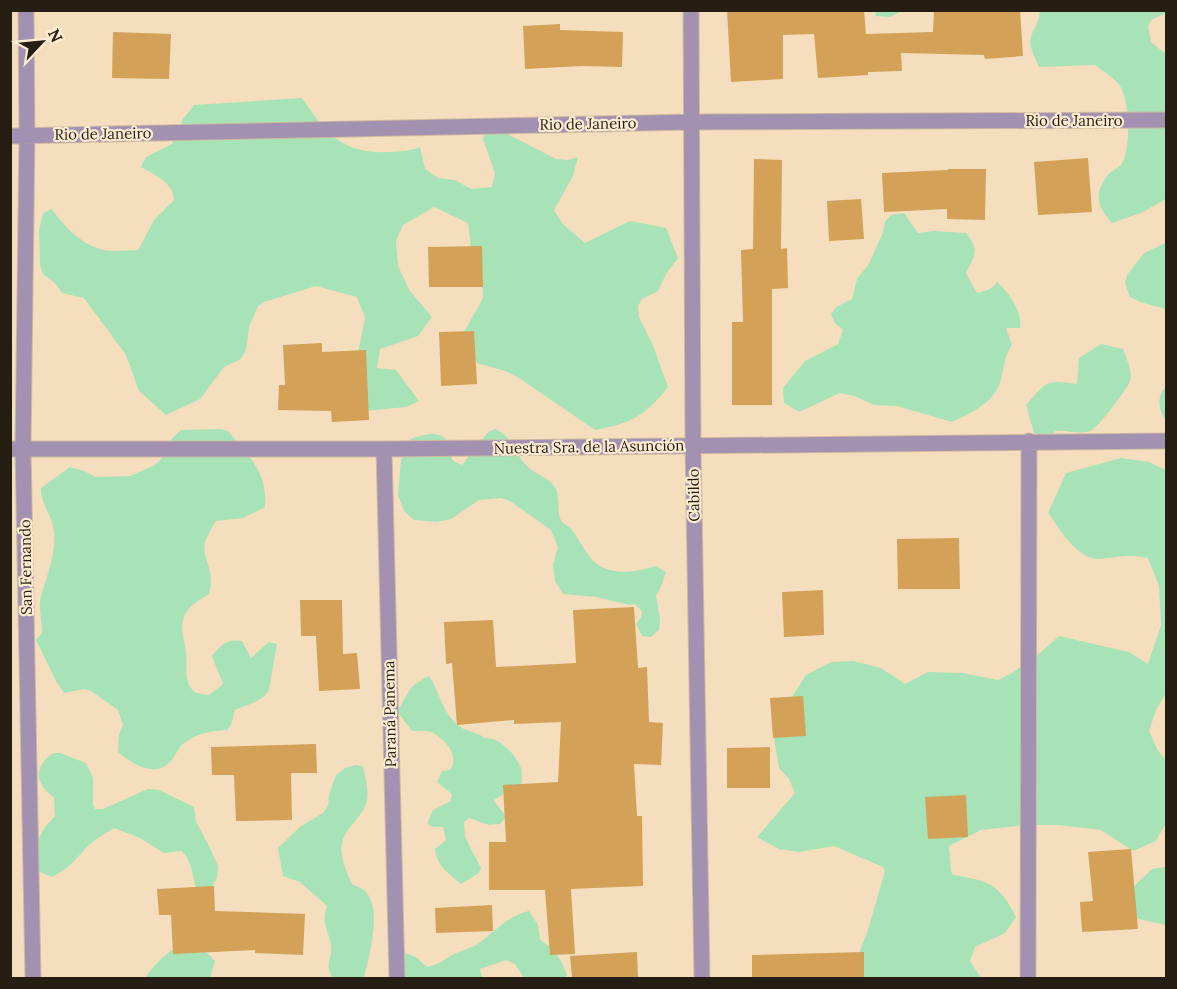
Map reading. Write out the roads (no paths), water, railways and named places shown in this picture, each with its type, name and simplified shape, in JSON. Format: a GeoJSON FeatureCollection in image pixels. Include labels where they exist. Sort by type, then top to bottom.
{"type":"FeatureCollection","features":[{"type":"Feature","properties":{"kind":"street","name":"San Fernando"},"geometry":{"type":"LineString","coordinates":[[26,10],[27,136],[17,449],[33,978]]}},
{"type":"Feature","properties":{"kind":"street","name":"Cabildo"},"geometry":{"type":"LineString","coordinates":[[691,10],[693,446],[702,978]]}},
{"type":"Feature","properties":{"kind":"street","name":"Rio de Janeiro"},"geometry":{"type":"LineString","coordinates":[[10,136],[691,122],[1167,120]]}},
{"type":"Feature","properties":{"kind":"street"},"geometry":{"type":"LineString","coordinates":[[1028,978],[1029,441]]}},
{"type":"Feature","properties":{"kind":"street","name":"Nuestra Sra. de la Asunción"},"geometry":{"type":"LineString","coordinates":[[17,449],[384,449],[1167,441]]}},
{"type":"Feature","properties":{"kind":"street","name":"Paraná Panema"},"geometry":{"type":"LineString","coordinates":[[384,449],[397,978]]}}]}
